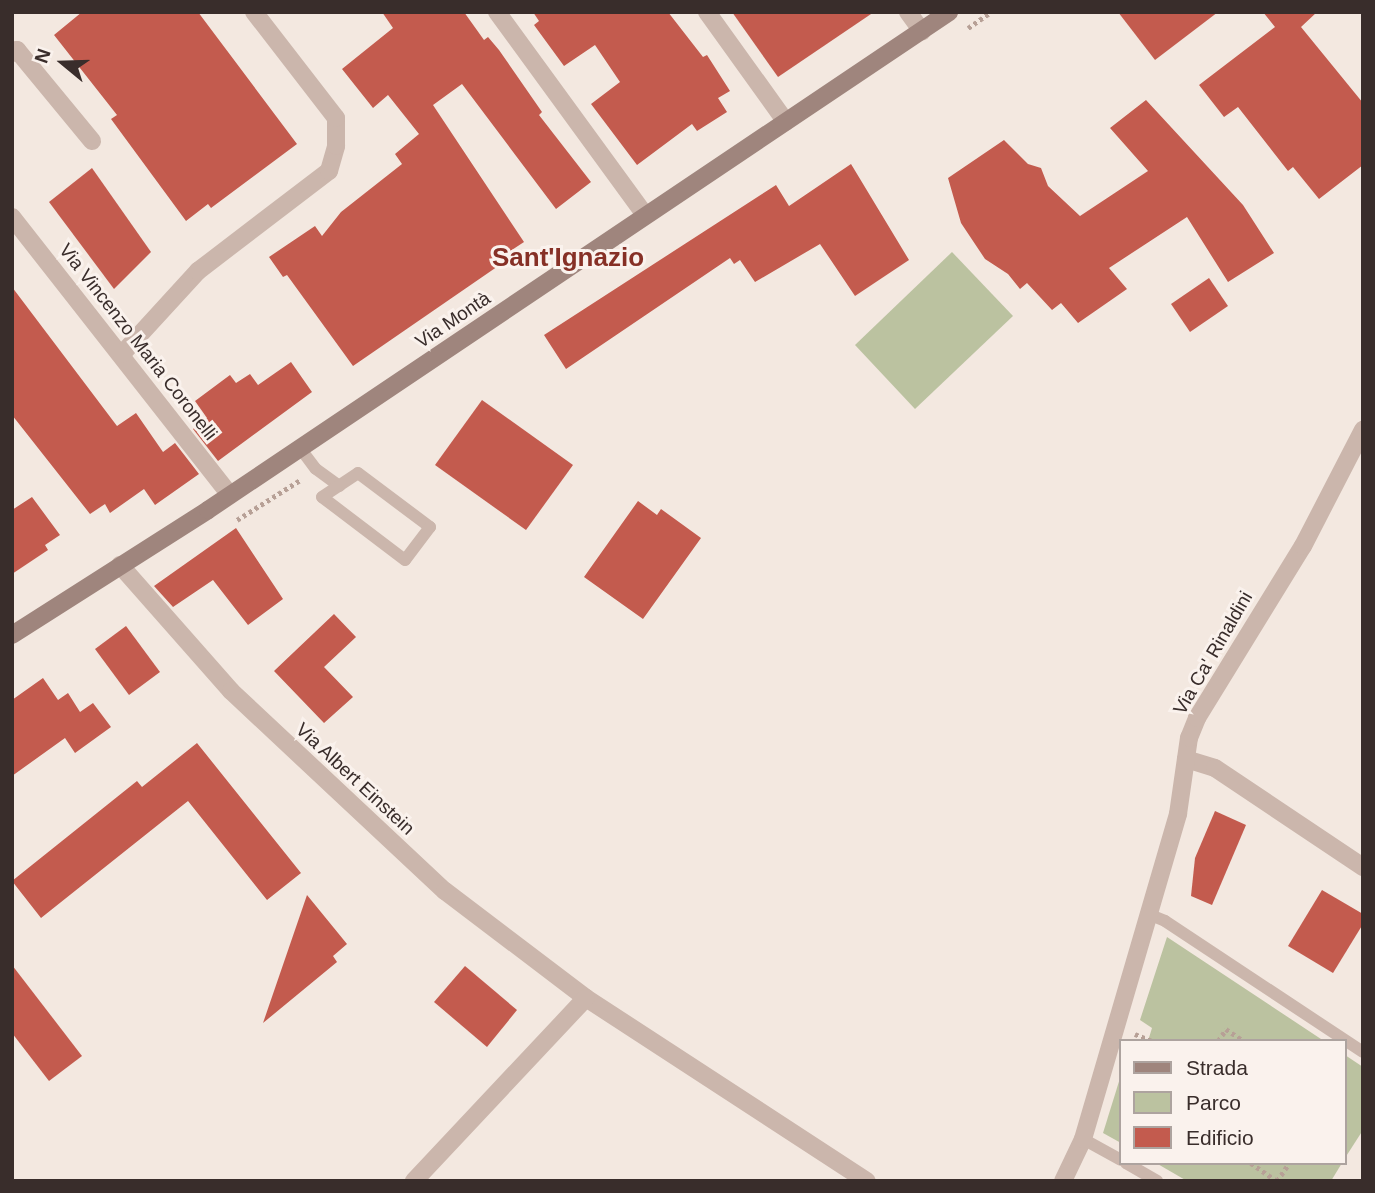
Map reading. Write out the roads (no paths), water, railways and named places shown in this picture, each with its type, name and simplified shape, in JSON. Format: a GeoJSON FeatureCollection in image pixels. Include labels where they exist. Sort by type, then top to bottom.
{"type":"FeatureCollection","features":[{"type":"Feature","properties":{"kind":"main road","name":"Via Montà"},"geometry":{"type":"LineString","coordinates":[[12,635],[230,495],[949,12]]}},
{"type":"Feature","properties":{"kind":"street"},"geometry":{"type":"LineString","coordinates":[[122,354],[198,271],[330,171],[336,146],[336,118],[254,12]]}},
{"type":"Feature","properties":{"kind":"street"},"geometry":{"type":"LineString","coordinates":[[497,12],[645,215]]}},
{"type":"Feature","properties":{"kind":"street"},"geometry":{"type":"LineString","coordinates":[[706,12],[786,122]]}},
{"type":"Feature","properties":{"kind":"street"},"geometry":{"type":"LineString","coordinates":[[908,12],[922,31]]}},
{"type":"Feature","properties":{"kind":"street"},"geometry":{"type":"LineString","coordinates":[[12,53],[17,50],[92,141]]}},
{"type":"Feature","properties":{"kind":"street","name":"Via Vincenzo Maria Coronelli"},"geometry":{"type":"LineString","coordinates":[[12,217],[230,495]]}},
{"type":"Feature","properties":{"kind":"street","name":"Via Ca' Rinaldini"},"geometry":{"type":"LineString","coordinates":[[1063,1181],[1083,1139],[1178,814],[1186,759],[1197,718],[1303,546],[1363,430]]}},
{"type":"Feature","properties":{"kind":"street","name":"Via Albert Einstein"},"geometry":{"type":"LineString","coordinates":[[120,565],[231,691],[354,809],[445,891],[586,999],[867,1181]]}},
{"type":"Feature","properties":{"kind":"street"},"geometry":{"type":"LineString","coordinates":[[1186,759],[1215,768],[1363,867]]}},
{"type":"Feature","properties":{"kind":"street"},"geometry":{"type":"LineString","coordinates":[[414,1181],[586,999]]}},
{"type":"Feature","properties":{"kind":"lane"},"geometry":{"type":"LineString","coordinates":[[300,448],[316,469],[339,485]]}},
{"type":"Feature","properties":{"kind":"lane"},"geometry":{"type":"LineString","coordinates":[[358,473],[430,527],[405,560],[323,497],[339,485],[358,473]]}},
{"type":"Feature","properties":{"kind":"lane"},"geometry":{"type":"LineString","coordinates":[[1148,914],[1165,921],[1343,1039]]}},
{"type":"Feature","properties":{"kind":"lane"},"geometry":{"type":"LineString","coordinates":[[1347,1041],[1363,1052]]}},
{"type":"Feature","properties":{"kind":"lane"},"geometry":{"type":"LineString","coordinates":[[1083,1139],[1120,1159]]}},
{"type":"Feature","properties":{"kind":"lane"},"geometry":{"type":"LineString","coordinates":[[1129,1165],[1157,1181]]}},
{"type":"Feature","properties":{"kind":"district","name":"Sant'Ignazio"},"geometry":{"type":"Point","coordinates":[568,258]}}]}
